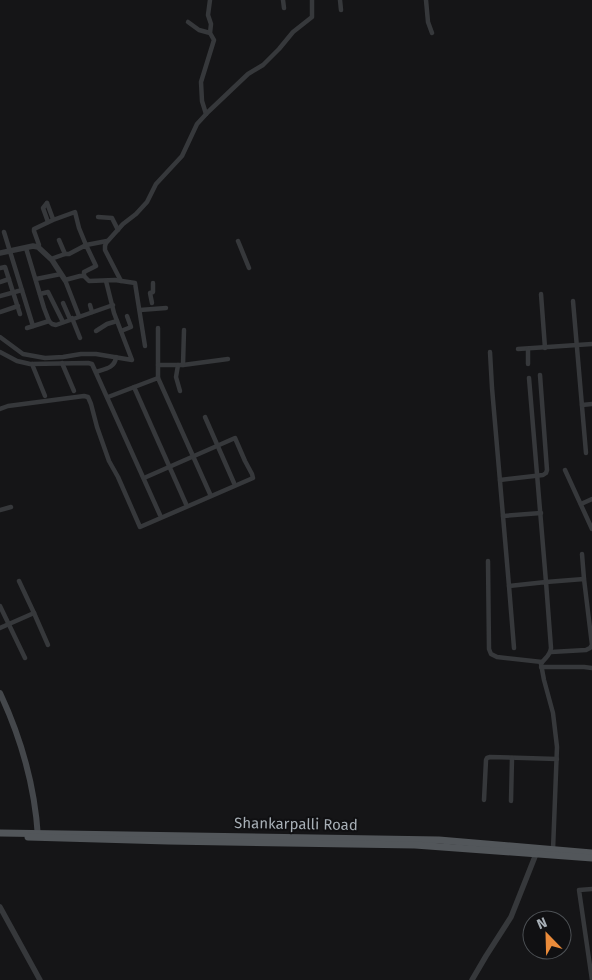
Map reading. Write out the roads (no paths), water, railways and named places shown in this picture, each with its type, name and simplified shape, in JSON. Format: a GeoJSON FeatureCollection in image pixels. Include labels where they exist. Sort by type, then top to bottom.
{"type":"FeatureCollection","features":[{"type":"Feature","properties":{"kind":"main road"},"geometry":{"type":"LineString","coordinates":[[0,693],[25,762],[34,802],[38,835]]}},
{"type":"Feature","properties":{"kind":"main road","name":"Shankarpalli Road"},"geometry":{"type":"LineString","coordinates":[[0,834],[439,840],[592,853]]}},
{"type":"Feature","properties":{"kind":"main road","name":"Shankarpalli Road"},"geometry":{"type":"LineString","coordinates":[[38,835],[168,841],[415,845],[592,858]]}},
{"type":"Feature","properties":{"kind":"street"},"geometry":{"type":"LineString","coordinates":[[206,114],[202,101],[201,82],[214,40],[210,33],[211,24],[208,15],[210,0]]}},
{"type":"Feature","properties":{"kind":"street"},"geometry":{"type":"LineString","coordinates":[[284,0],[284,8]]}},
{"type":"Feature","properties":{"kind":"street"},"geometry":{"type":"LineString","coordinates":[[121,281],[105,250],[108,241],[147,202],[156,184],[182,156],[197,124],[206,114],[248,74],[262,65],[279,49],[293,32],[312,17],[312,0]]}},
{"type":"Feature","properties":{"kind":"street"},"geometry":{"type":"LineString","coordinates":[[340,0],[341,10]]}},
{"type":"Feature","properties":{"kind":"street"},"geometry":{"type":"LineString","coordinates":[[426,0],[428,22],[432,33]]}},
{"type":"Feature","properties":{"kind":"street"},"geometry":{"type":"LineString","coordinates":[[188,22],[199,30],[210,33]]}},
{"type":"Feature","properties":{"kind":"street"},"geometry":{"type":"LineString","coordinates":[[262,65],[264,71]]}},
{"type":"Feature","properties":{"kind":"street"},"geometry":{"type":"LineString","coordinates":[[48,222],[42,208],[47,203],[54,220]]}},
{"type":"Feature","properties":{"kind":"street"},"geometry":{"type":"LineString","coordinates":[[38,247],[34,229],[75,212],[79,228],[96,266],[84,272],[84,276]]}},
{"type":"Feature","properties":{"kind":"street"},"geometry":{"type":"LineString","coordinates":[[98,217],[112,218],[118,230]]}},
{"type":"Feature","properties":{"kind":"street"},"geometry":{"type":"LineString","coordinates":[[4,232],[33,326]]}},
{"type":"Feature","properties":{"kind":"street"},"geometry":{"type":"LineString","coordinates":[[59,240],[65,254]]}},
{"type":"Feature","properties":{"kind":"street"},"geometry":{"type":"LineString","coordinates":[[51,259],[69,254],[86,245],[108,241]]}},
{"type":"Feature","properties":{"kind":"street"},"geometry":{"type":"LineString","coordinates":[[238,241],[249,268]]}},
{"type":"Feature","properties":{"kind":"street"},"geometry":{"type":"LineString","coordinates":[[0,252],[10,252],[32,246],[38,247],[51,259],[65,280],[79,316]]}},
{"type":"Feature","properties":{"kind":"street"},"geometry":{"type":"LineString","coordinates":[[26,248],[49,321],[54,325],[113,305]]}},
{"type":"Feature","properties":{"kind":"street"},"geometry":{"type":"LineString","coordinates":[[0,268],[5,267],[20,314]]}},
{"type":"Feature","properties":{"kind":"street"},"geometry":{"type":"LineString","coordinates":[[36,279],[61,274]]}},
{"type":"Feature","properties":{"kind":"street"},"geometry":{"type":"LineString","coordinates":[[65,280],[84,276]]}},
{"type":"Feature","properties":{"kind":"street"},"geometry":{"type":"LineString","coordinates":[[84,276],[89,282],[121,281],[135,283],[145,346]]}},
{"type":"Feature","properties":{"kind":"street"},"geometry":{"type":"LineString","coordinates":[[0,282],[9,279]]}},
{"type":"Feature","properties":{"kind":"street"},"geometry":{"type":"LineString","coordinates":[[0,337],[22,354],[45,358],[81,354],[132,360],[117,321],[106,281]]}},
{"type":"Feature","properties":{"kind":"street"},"geometry":{"type":"LineString","coordinates":[[152,304],[150,293],[153,292],[153,283]]}},
{"type":"Feature","properties":{"kind":"street"},"geometry":{"type":"LineString","coordinates":[[0,296],[22,290]]}},
{"type":"Feature","properties":{"kind":"street"},"geometry":{"type":"LineString","coordinates":[[40,294],[48,292],[63,322]]}},
{"type":"Feature","properties":{"kind":"street"},"geometry":{"type":"LineString","coordinates":[[542,294],[545,348]]}},
{"type":"Feature","properties":{"kind":"street"},"geometry":{"type":"LineString","coordinates":[[573,301],[586,453]]}},
{"type":"Feature","properties":{"kind":"street"},"geometry":{"type":"LineString","coordinates":[[64,303],[80,338]]}},
{"type":"Feature","properties":{"kind":"street"},"geometry":{"type":"LineString","coordinates":[[90,305],[92,312]]}},
{"type":"Feature","properties":{"kind":"street"},"geometry":{"type":"LineString","coordinates":[[0,312],[18,306]]}},
{"type":"Feature","properties":{"kind":"street"},"geometry":{"type":"LineString","coordinates":[[67,311],[76,307]]}},
{"type":"Feature","properties":{"kind":"street"},"geometry":{"type":"LineString","coordinates":[[140,310],[166,308]]}},
{"type":"Feature","properties":{"kind":"street"},"geometry":{"type":"LineString","coordinates":[[121,331],[131,327],[127,316]]}},
{"type":"Feature","properties":{"kind":"street"},"geometry":{"type":"LineString","coordinates":[[27,328],[49,321]]}},
{"type":"Feature","properties":{"kind":"street"},"geometry":{"type":"LineString","coordinates":[[96,331],[107,324],[117,321]]}},
{"type":"Feature","properties":{"kind":"street"},"geometry":{"type":"LineString","coordinates":[[158,328],[158,378],[210,494]]}},
{"type":"Feature","properties":{"kind":"street"},"geometry":{"type":"LineString","coordinates":[[180,391],[176,376],[180,365],[184,330]]}},
{"type":"Feature","properties":{"kind":"street"},"geometry":{"type":"LineString","coordinates":[[518,350],[592,344]]}},
{"type":"Feature","properties":{"kind":"street"},"geometry":{"type":"LineString","coordinates":[[528,349],[528,364]]}},
{"type":"Feature","properties":{"kind":"street"},"geometry":{"type":"LineString","coordinates":[[0,352],[17,361],[32,364],[92,364],[160,515]]}},
{"type":"Feature","properties":{"kind":"street"},"geometry":{"type":"LineString","coordinates":[[490,352],[514,648]]}},
{"type":"Feature","properties":{"kind":"street"},"geometry":{"type":"LineString","coordinates":[[96,372],[112,367],[116,362],[116,357]]}},
{"type":"Feature","properties":{"kind":"street"},"geometry":{"type":"LineString","coordinates":[[158,365],[180,365],[228,359]]}},
{"type":"Feature","properties":{"kind":"street"},"geometry":{"type":"LineString","coordinates":[[62,363],[74,391]]}},
{"type":"Feature","properties":{"kind":"street"},"geometry":{"type":"LineString","coordinates":[[32,364],[45,396]]}},
{"type":"Feature","properties":{"kind":"street"},"geometry":{"type":"LineString","coordinates":[[500,480],[538,476],[545,474],[548,470],[540,375]]}},
{"type":"Feature","properties":{"kind":"street"},"geometry":{"type":"LineString","coordinates":[[108,397],[158,378]]}},
{"type":"Feature","properties":{"kind":"street"},"geometry":{"type":"LineString","coordinates":[[529,378],[551,648],[551,652],[542,664],[553,713],[557,746],[553,850]]}},
{"type":"Feature","properties":{"kind":"street"},"geometry":{"type":"LineString","coordinates":[[134,387],[186,504]]}},
{"type":"Feature","properties":{"kind":"street"},"geometry":{"type":"LineString","coordinates":[[0,409],[8,406],[88,397],[109,461],[140,527],[253,478],[235,438],[144,478]]}},
{"type":"Feature","properties":{"kind":"street"},"geometry":{"type":"LineString","coordinates":[[582,405],[592,404]]}},
{"type":"Feature","properties":{"kind":"street"},"geometry":{"type":"LineString","coordinates":[[205,417],[234,483]]}},
{"type":"Feature","properties":{"kind":"street"},"geometry":{"type":"LineString","coordinates":[[565,470],[592,529]]}},
{"type":"Feature","properties":{"kind":"street"},"geometry":{"type":"LineString","coordinates":[[581,504],[592,499]]}},
{"type":"Feature","properties":{"kind":"street"},"geometry":{"type":"LineString","coordinates":[[0,510],[10,507]]}},
{"type":"Feature","properties":{"kind":"street"},"geometry":{"type":"LineString","coordinates":[[503,516],[541,513]]}},
{"type":"Feature","properties":{"kind":"street"},"geometry":{"type":"LineString","coordinates":[[551,652],[586,650],[592,645],[582,554]]}},
{"type":"Feature","properties":{"kind":"street"},"geometry":{"type":"LineString","coordinates":[[488,560],[490,654],[497,657],[542,664],[592,668]]}},
{"type":"Feature","properties":{"kind":"street"},"geometry":{"type":"LineString","coordinates":[[509,586],[584,579]]}},
{"type":"Feature","properties":{"kind":"street"},"geometry":{"type":"LineString","coordinates":[[19,581],[48,645]]}},
{"type":"Feature","properties":{"kind":"street"},"geometry":{"type":"LineString","coordinates":[[0,606],[25,658]]}},
{"type":"Feature","properties":{"kind":"street"},"geometry":{"type":"LineString","coordinates":[[0,628],[34,613]]}},
{"type":"Feature","properties":{"kind":"street"},"geometry":{"type":"LineString","coordinates":[[484,800],[487,758],[557,759]]}},
{"type":"Feature","properties":{"kind":"street"},"geometry":{"type":"LineString","coordinates":[[510,801],[512,758]]}},
{"type":"Feature","properties":{"kind":"street"},"geometry":{"type":"LineString","coordinates":[[472,980],[511,917],[536,854]]}},
{"type":"Feature","properties":{"kind":"street"},"geometry":{"type":"LineString","coordinates":[[592,889],[579,890],[590,951],[592,980]]}},
{"type":"Feature","properties":{"kind":"street"},"geometry":{"type":"LineString","coordinates":[[0,907],[40,980]]}}]}
